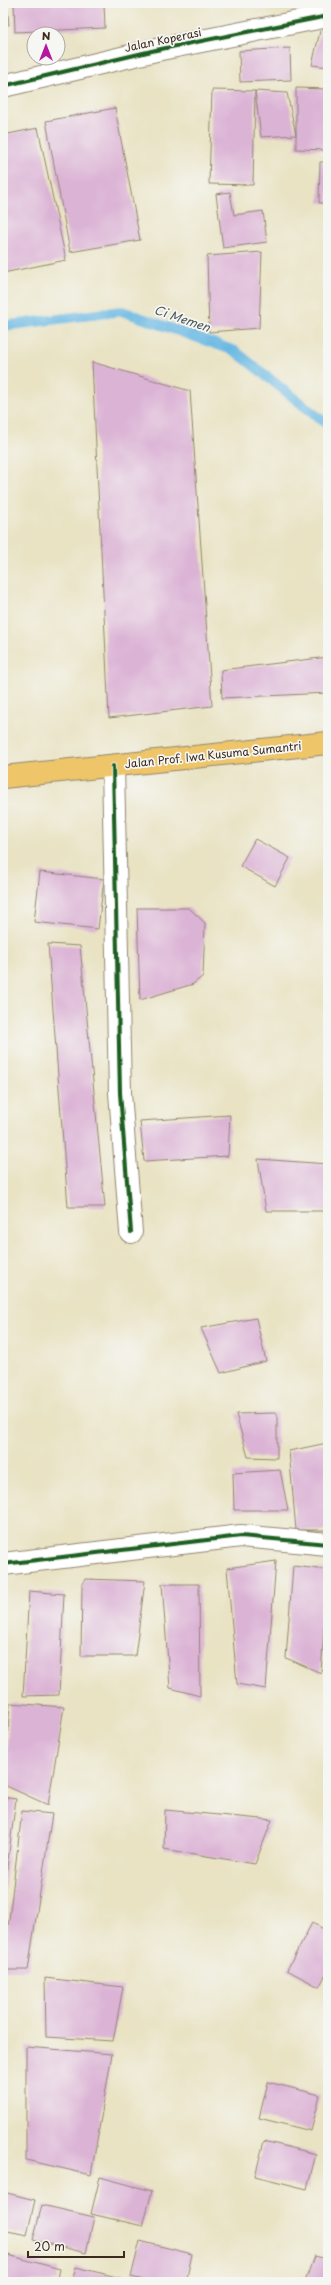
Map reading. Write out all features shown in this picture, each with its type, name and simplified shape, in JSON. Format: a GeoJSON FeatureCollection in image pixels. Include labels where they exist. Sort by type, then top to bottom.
{"type":"FeatureCollection","features":[{"type":"Feature","properties":{"kind":"main road","name":"Jalan Prof. Iwa Kusuma Sumantri"},"geometry":{"type":"LineString","coordinates":[[3,777],[328,743]]}},
{"type":"Feature","properties":{"kind":"street","name":"Jalan Koperasi"},"geometry":{"type":"LineString","coordinates":[[3,86],[156,50],[328,16]]}},
{"type":"Feature","properties":{"kind":"street"},"geometry":{"type":"LineString","coordinates":[[113,766],[120,1092],[131,1232]]}},
{"type":"Feature","properties":{"kind":"street"},"geometry":{"type":"LineString","coordinates":[[3,1564],[242,1536],[328,1544]]}},
{"type":"Feature","properties":{"kind":"building"},"geometry":{"type":"Polygon","coordinates":[[[3,3],[7,3],[9,25],[3,25],[3,3]]]}},
{"type":"Feature","properties":{"kind":"building"},"geometry":{"type":"Polygon","coordinates":[[[14,3],[104,3],[105,28],[66,30],[66,26],[26,26],[26,32],[15,32],[14,3]]]}},
{"type":"Feature","properties":{"kind":"building"},"geometry":{"type":"Polygon","coordinates":[[[321,27],[328,28],[328,67],[312,65],[321,27]]]}},
{"type":"Feature","properties":{"kind":"building"},"geometry":{"type":"Polygon","coordinates":[[[290,48],[291,80],[240,82],[239,51],[290,48]]]}},
{"type":"Feature","properties":{"kind":"building"},"geometry":{"type":"Polygon","coordinates":[[[296,88],[328,89],[328,150],[296,149],[296,88]]]}},
{"type":"Feature","properties":{"kind":"building"},"geometry":{"type":"Polygon","coordinates":[[[212,90],[255,91],[253,185],[209,184],[212,90]]]}},
{"type":"Feature","properties":{"kind":"building"},"geometry":{"type":"Polygon","coordinates":[[[255,91],[287,93],[296,135],[261,137],[255,91]]]}},
{"type":"Feature","properties":{"kind":"building"},"geometry":{"type":"Polygon","coordinates":[[[115,108],[140,240],[70,252],[46,121],[115,108]]]}},
{"type":"Feature","properties":{"kind":"building"},"geometry":{"type":"Polygon","coordinates":[[[38,128],[66,260],[3,273],[3,135],[38,128]]]}},
{"type":"Feature","properties":{"kind":"building"},"geometry":{"type":"Polygon","coordinates":[[[320,162],[328,162],[328,203],[319,203],[320,162]]]}},
{"type":"Feature","properties":{"kind":"building"},"geometry":{"type":"Polygon","coordinates":[[[230,192],[234,215],[263,211],[267,242],[223,248],[216,194],[230,192]]]}},
{"type":"Feature","properties":{"kind":"building"},"geometry":{"type":"Polygon","coordinates":[[[262,252],[259,328],[209,332],[207,256],[262,252]]]}},
{"type":"Feature","properties":{"kind":"building"},"geometry":{"type":"Polygon","coordinates":[[[92,362],[190,391],[212,706],[109,718],[92,362]]]}},
{"type":"Feature","properties":{"kind":"building"},"geometry":{"type":"Polygon","coordinates":[[[328,657],[328,693],[222,698],[221,670],[328,657]]]}},
{"type":"Feature","properties":{"kind":"building"},"geometry":{"type":"Polygon","coordinates":[[[255,839],[290,858],[275,886],[240,866],[255,839]]]}},
{"type":"Feature","properties":{"kind":"building"},"geometry":{"type":"Polygon","coordinates":[[[40,872],[104,879],[98,929],[34,922],[40,872]]]}},
{"type":"Feature","properties":{"kind":"building"},"geometry":{"type":"Polygon","coordinates":[[[137,908],[189,908],[205,923],[203,976],[193,984],[140,1000],[137,908]]]}},
{"type":"Feature","properties":{"kind":"building"},"geometry":{"type":"Polygon","coordinates":[[[48,944],[80,946],[105,1207],[68,1207],[48,944]]]}},
{"type":"Feature","properties":{"kind":"building"},"geometry":{"type":"Polygon","coordinates":[[[230,1115],[228,1156],[144,1161],[140,1121],[230,1115]]]}},
{"type":"Feature","properties":{"kind":"building"},"geometry":{"type":"Polygon","coordinates":[[[258,1159],[328,1164],[328,1211],[266,1211],[258,1159]]]}},
{"type":"Feature","properties":{"kind":"building"},"geometry":{"type":"Polygon","coordinates":[[[256,1318],[266,1361],[221,1373],[201,1328],[256,1318]]]}},
{"type":"Feature","properties":{"kind":"building"},"geometry":{"type":"Polygon","coordinates":[[[277,1413],[277,1458],[248,1457],[236,1414],[277,1413]]]}},
{"type":"Feature","properties":{"kind":"building"},"geometry":{"type":"Polygon","coordinates":[[[327,1443],[328,1530],[296,1530],[289,1451],[327,1443]]]}},
{"type":"Feature","properties":{"kind":"building"},"geometry":{"type":"Polygon","coordinates":[[[280,1470],[288,1510],[234,1510],[233,1473],[280,1470]]]}},
{"type":"Feature","properties":{"kind":"building"},"geometry":{"type":"Polygon","coordinates":[[[276,1561],[266,1689],[237,1684],[227,1568],[276,1561]]]}},
{"type":"Feature","properties":{"kind":"building"},"geometry":{"type":"Polygon","coordinates":[[[293,1566],[328,1570],[321,1673],[286,1658],[293,1566]]]}},
{"type":"Feature","properties":{"kind":"building"},"geometry":{"type":"Polygon","coordinates":[[[85,1579],[145,1581],[135,1656],[81,1656],[82,1586],[85,1579]]]}},
{"type":"Feature","properties":{"kind":"building"},"geometry":{"type":"Polygon","coordinates":[[[162,1584],[199,1584],[200,1696],[170,1688],[162,1584]]]}},
{"type":"Feature","properties":{"kind":"building"},"geometry":{"type":"Polygon","coordinates":[[[29,1591],[64,1594],[59,1695],[23,1696],[29,1591]]]}},
{"type":"Feature","properties":{"kind":"building"},"geometry":{"type":"Polygon","coordinates":[[[10,1703],[64,1707],[48,1805],[4,1785],[10,1703]]]}},
{"type":"Feature","properties":{"kind":"building"},"geometry":{"type":"Polygon","coordinates":[[[3,1797],[16,1799],[4,1891],[3,1891],[3,1797]]]}},
{"type":"Feature","properties":{"kind":"building"},"geometry":{"type":"Polygon","coordinates":[[[165,1810],[272,1820],[255,1864],[164,1849],[165,1810]]]}},
{"type":"Feature","properties":{"kind":"building"},"geometry":{"type":"Polygon","coordinates":[[[22,1811],[52,1814],[28,1970],[3,1970],[22,1811]]]}},
{"type":"Feature","properties":{"kind":"building"},"geometry":{"type":"Polygon","coordinates":[[[312,1923],[328,1931],[328,1971],[319,1987],[287,1970],[312,1923]]]}},
{"type":"Feature","properties":{"kind":"building"},"geometry":{"type":"Polygon","coordinates":[[[45,1978],[123,1987],[113,2041],[46,2037],[45,1978]]]}},
{"type":"Feature","properties":{"kind":"building"},"geometry":{"type":"Polygon","coordinates":[[[26,2047],[112,2054],[91,2175],[26,2160],[26,2047]]]}},
{"type":"Feature","properties":{"kind":"building"},"geometry":{"type":"Polygon","coordinates":[[[268,2082],[320,2095],[311,2131],[259,2118],[268,2082]]]}},
{"type":"Feature","properties":{"kind":"building"},"geometry":{"type":"Polygon","coordinates":[[[264,2141],[316,2154],[307,2189],[255,2176],[264,2141]]]}},
{"type":"Feature","properties":{"kind":"building"},"geometry":{"type":"Polygon","coordinates":[[[100,2177],[152,2191],[143,2226],[91,2214],[100,2177]]]}},
{"type":"Feature","properties":{"kind":"building"},"geometry":{"type":"Polygon","coordinates":[[[3,2192],[35,2200],[27,2235],[3,2230],[3,2192]]]}},
{"type":"Feature","properties":{"kind":"building"},"geometry":{"type":"Polygon","coordinates":[[[42,2205],[94,2217],[86,2253],[33,2240],[42,2205]]]}},
{"type":"Feature","properties":{"kind":"building"},"geometry":{"type":"Polygon","coordinates":[[[140,2241],[192,2254],[186,2282],[152,2282],[131,2277],[140,2241]]]}},
{"type":"Feature","properties":{"kind":"building"},"geometry":{"type":"Polygon","coordinates":[[[8,2255],[60,2269],[57,2282],[3,2282],[8,2255]]]}},
{"type":"Feature","properties":{"kind":"building"},"geometry":{"type":"Polygon","coordinates":[[[314,2256],[328,2259],[328,2282],[305,2282],[314,2256]]]}},
{"type":"Feature","properties":{"kind":"building"},"geometry":{"type":"Polygon","coordinates":[[[76,2267],[129,2280],[128,2282],[72,2282],[76,2267]]]}},
{"type":"Feature","properties":{"kind":"waterway","name":"Ci Memen"},"geometry":{"type":"LineString","coordinates":[[3,326],[122,311],[235,351],[328,425]]}},
{"type":"Feature","properties":{"kind":"cycle path"},"geometry":{"type":"LineString","coordinates":[[3,86],[156,50],[328,16]]}},
{"type":"Feature","properties":{"kind":"cycle path"},"geometry":{"type":"LineString","coordinates":[[113,766],[120,1093],[131,1232]]}},
{"type":"Feature","properties":{"kind":"cycle path"},"geometry":{"type":"LineString","coordinates":[[3,1564],[241,1536],[328,1544]]}}]}
